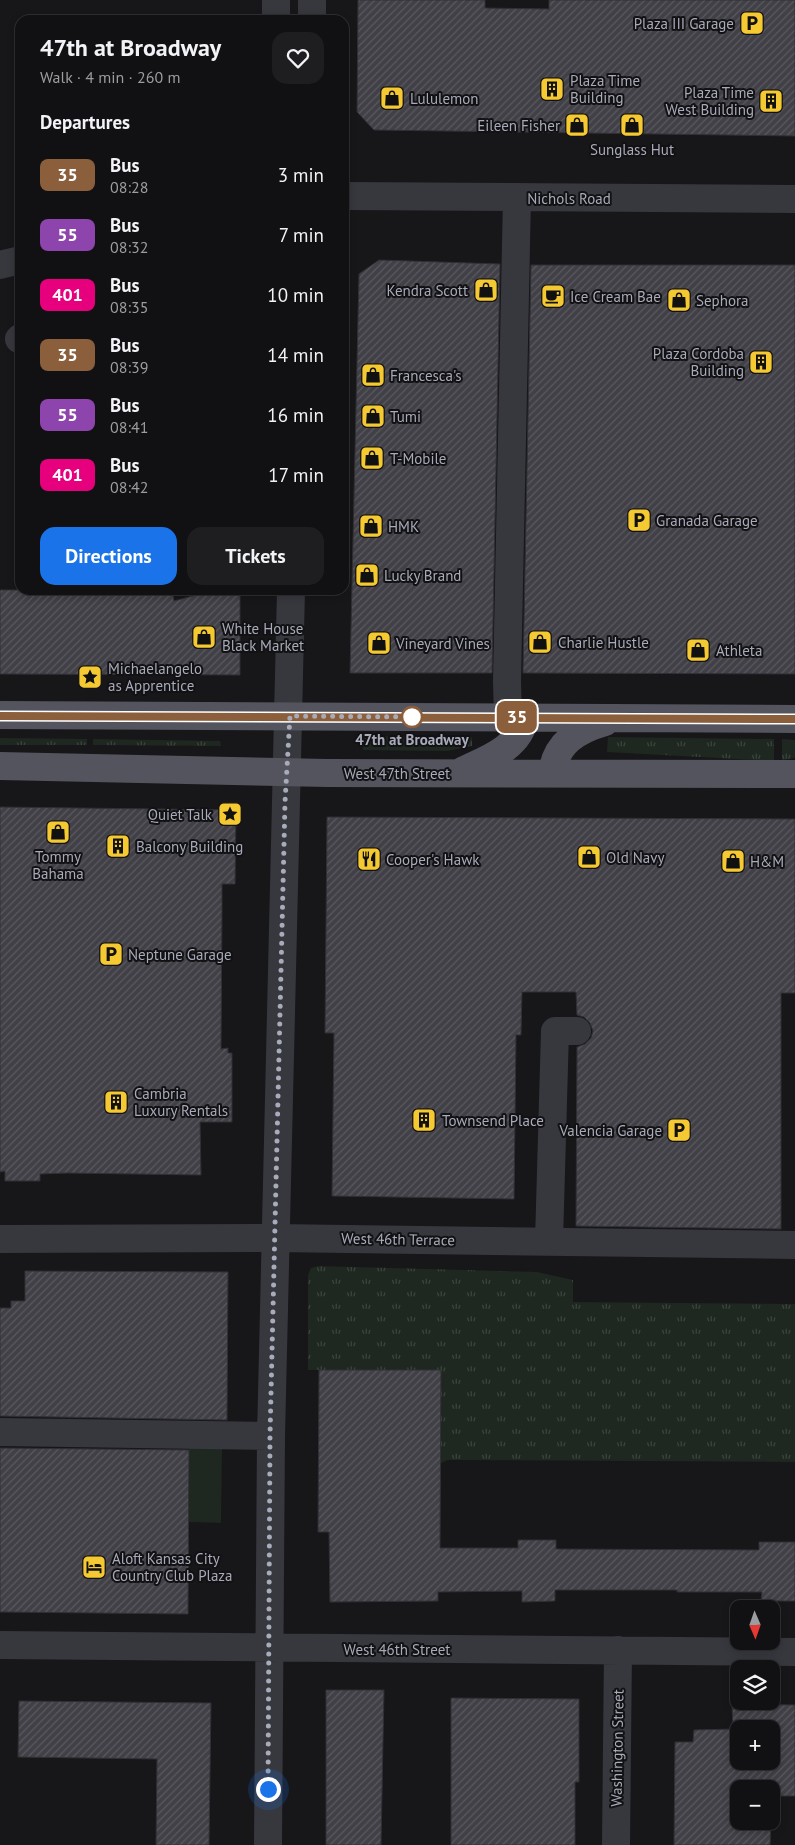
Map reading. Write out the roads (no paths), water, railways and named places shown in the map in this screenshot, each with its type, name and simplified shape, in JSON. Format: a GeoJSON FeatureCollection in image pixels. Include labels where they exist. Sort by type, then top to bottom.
{"type":"FeatureCollection","features":[{"type":"Feature","properties":{"kind":"main road"},"geometry":{"type":"LineString","coordinates":[[0,716],[795,718]]}},
{"type":"Feature","properties":{"kind":"main road"},"geometry":{"type":"LineString","coordinates":[[456,773],[494,756],[507,746],[520,733],[517,717]]}},
{"type":"Feature","properties":{"kind":"main road"},"geometry":{"type":"LineString","coordinates":[[552,774],[557,754],[570,738],[587,727],[621,718]]}},
{"type":"Feature","properties":{"kind":"main road","name":"West 47th Street"},"geometry":{"type":"LineString","coordinates":[[0,766],[287,772],[795,774]]}},
{"type":"Feature","properties":{"kind":"street"},"geometry":{"type":"LineString","coordinates":[[276,0],[276,15]]}},
{"type":"Feature","properties":{"kind":"street"},"geometry":{"type":"LineString","coordinates":[[312,0],[312,15]]}},
{"type":"Feature","properties":{"kind":"street","name":"Nichols Road"},"geometry":{"type":"LineString","coordinates":[[349,196],[795,199]]}},
{"type":"Feature","properties":{"kind":"street"},"geometry":{"type":"LineString","coordinates":[[517,198],[507,681],[517,717]]}},
{"type":"Feature","properties":{"kind":"street"},"geometry":{"type":"LineString","coordinates":[[0,265],[15,261]]}},
{"type":"Feature","properties":{"kind":"street"},"geometry":{"type":"LineString","coordinates":[[268,1845],[270,1436],[290,716],[291,595]]}},
{"type":"Feature","properties":{"kind":"street"},"geometry":{"type":"LineString","coordinates":[[549,1241],[555,1031],[577,1031]]}},
{"type":"Feature","properties":{"kind":"street","name":"West 46th Terrace"},"geometry":{"type":"LineString","coordinates":[[0,1239],[276,1238],[795,1245]]}},
{"type":"Feature","properties":{"kind":"street"},"geometry":{"type":"LineString","coordinates":[[0,1432],[270,1436]]}},
{"type":"Feature","properties":{"kind":"street","name":"West 46th Street"},"geometry":{"type":"LineString","coordinates":[[0,1646],[795,1652]]}},
{"type":"Feature","properties":{"kind":"street","name":"Washington Street"},"geometry":{"type":"LineString","coordinates":[[616,1845],[618,1650]]}},
{"type":"Feature","properties":{"kind":"place","name":"Plaza III Garage"},"geometry":{"type":"Point","coordinates":[752,23]}},
{"type":"Feature","properties":{"kind":"place","name":"Plaza Time Building"},"geometry":{"type":"Point","coordinates":[552,89]}},
{"type":"Feature","properties":{"kind":"place","name":"Lululemon"},"geometry":{"type":"Point","coordinates":[392,98]}},
{"type":"Feature","properties":{"kind":"place","name":"Plaza Time West Building"},"geometry":{"type":"Point","coordinates":[771,101]}},
{"type":"Feature","properties":{"kind":"place","name":"Eileen Fisher"},"geometry":{"type":"Point","coordinates":[577,125]}},
{"type":"Feature","properties":{"kind":"place","name":"Sunglass Hut"},"geometry":{"type":"Point","coordinates":[632,125]}},
{"type":"Feature","properties":{"kind":"place","name":"Kendra Scott"},"geometry":{"type":"Point","coordinates":[486,290]}},
{"type":"Feature","properties":{"kind":"place","name":"Ice Cream Bae"},"geometry":{"type":"Point","coordinates":[553,296]}},
{"type":"Feature","properties":{"kind":"place","name":"Sephora"},"geometry":{"type":"Point","coordinates":[679,300]}},
{"type":"Feature","properties":{"kind":"place","name":"Plaza Cordoba Building"},"geometry":{"type":"Point","coordinates":[761,362]}},
{"type":"Feature","properties":{"kind":"place","name":"Francesca's"},"geometry":{"type":"Point","coordinates":[373,375]}},
{"type":"Feature","properties":{"kind":"place","name":"Tumi"},"geometry":{"type":"Point","coordinates":[373,416]}},
{"type":"Feature","properties":{"kind":"place","name":"T-Mobile"},"geometry":{"type":"Point","coordinates":[372,458]}},
{"type":"Feature","properties":{"kind":"place","name":"Granada Garage"},"geometry":{"type":"Point","coordinates":[639,520]}},
{"type":"Feature","properties":{"kind":"place","name":"HMK"},"geometry":{"type":"Point","coordinates":[371,526]}},
{"type":"Feature","properties":{"kind":"place","name":"Lucky Brand"},"geometry":{"type":"Point","coordinates":[367,575]}},
{"type":"Feature","properties":{"kind":"place","name":"White House Black Market"},"geometry":{"type":"Point","coordinates":[204,637]}},
{"type":"Feature","properties":{"kind":"place","name":"Charlie Hustle"},"geometry":{"type":"Point","coordinates":[540,642]}},
{"type":"Feature","properties":{"kind":"place","name":"Vineyard Vines"},"geometry":{"type":"Point","coordinates":[379,643]}},
{"type":"Feature","properties":{"kind":"place","name":"Athleta"},"geometry":{"type":"Point","coordinates":[698,650]}},
{"type":"Feature","properties":{"kind":"place","name":"Michaelangelo as Apprentice"},"geometry":{"type":"Point","coordinates":[90,677]}},
{"type":"Feature","properties":{"kind":"place","name":"47th at Broadway"},"geometry":{"type":"Point","coordinates":[412,717]}},
{"type":"Feature","properties":{"kind":"place","name":"Quiet Talk"},"geometry":{"type":"Point","coordinates":[230,814]}},
{"type":"Feature","properties":{"kind":"place","name":"Tommy Bahama"},"geometry":{"type":"Point","coordinates":[58,832]}},
{"type":"Feature","properties":{"kind":"place","name":"Balcony Building"},"geometry":{"type":"Point","coordinates":[118,846]}},
{"type":"Feature","properties":{"kind":"place","name":"Old Navy"},"geometry":{"type":"Point","coordinates":[589,857]}},
{"type":"Feature","properties":{"kind":"place","name":"Cooper's Hawk"},"geometry":{"type":"Point","coordinates":[369,859]}},
{"type":"Feature","properties":{"kind":"place","name":"H&M"},"geometry":{"type":"Point","coordinates":[733,861]}},
{"type":"Feature","properties":{"kind":"place","name":"Neptune Garage"},"geometry":{"type":"Point","coordinates":[111,954]}},
{"type":"Feature","properties":{"kind":"place","name":"Cambria Luxury Rentals"},"geometry":{"type":"Point","coordinates":[116,1102]}},
{"type":"Feature","properties":{"kind":"place","name":"Townsend Place"},"geometry":{"type":"Point","coordinates":[424,1120]}},
{"type":"Feature","properties":{"kind":"place","name":"Valencia Garage"},"geometry":{"type":"Point","coordinates":[679,1130]}},
{"type":"Feature","properties":{"kind":"place","name":"Aloft Kansas City Country Club Plaza"},"geometry":{"type":"Point","coordinates":[94,1567]}}]}
